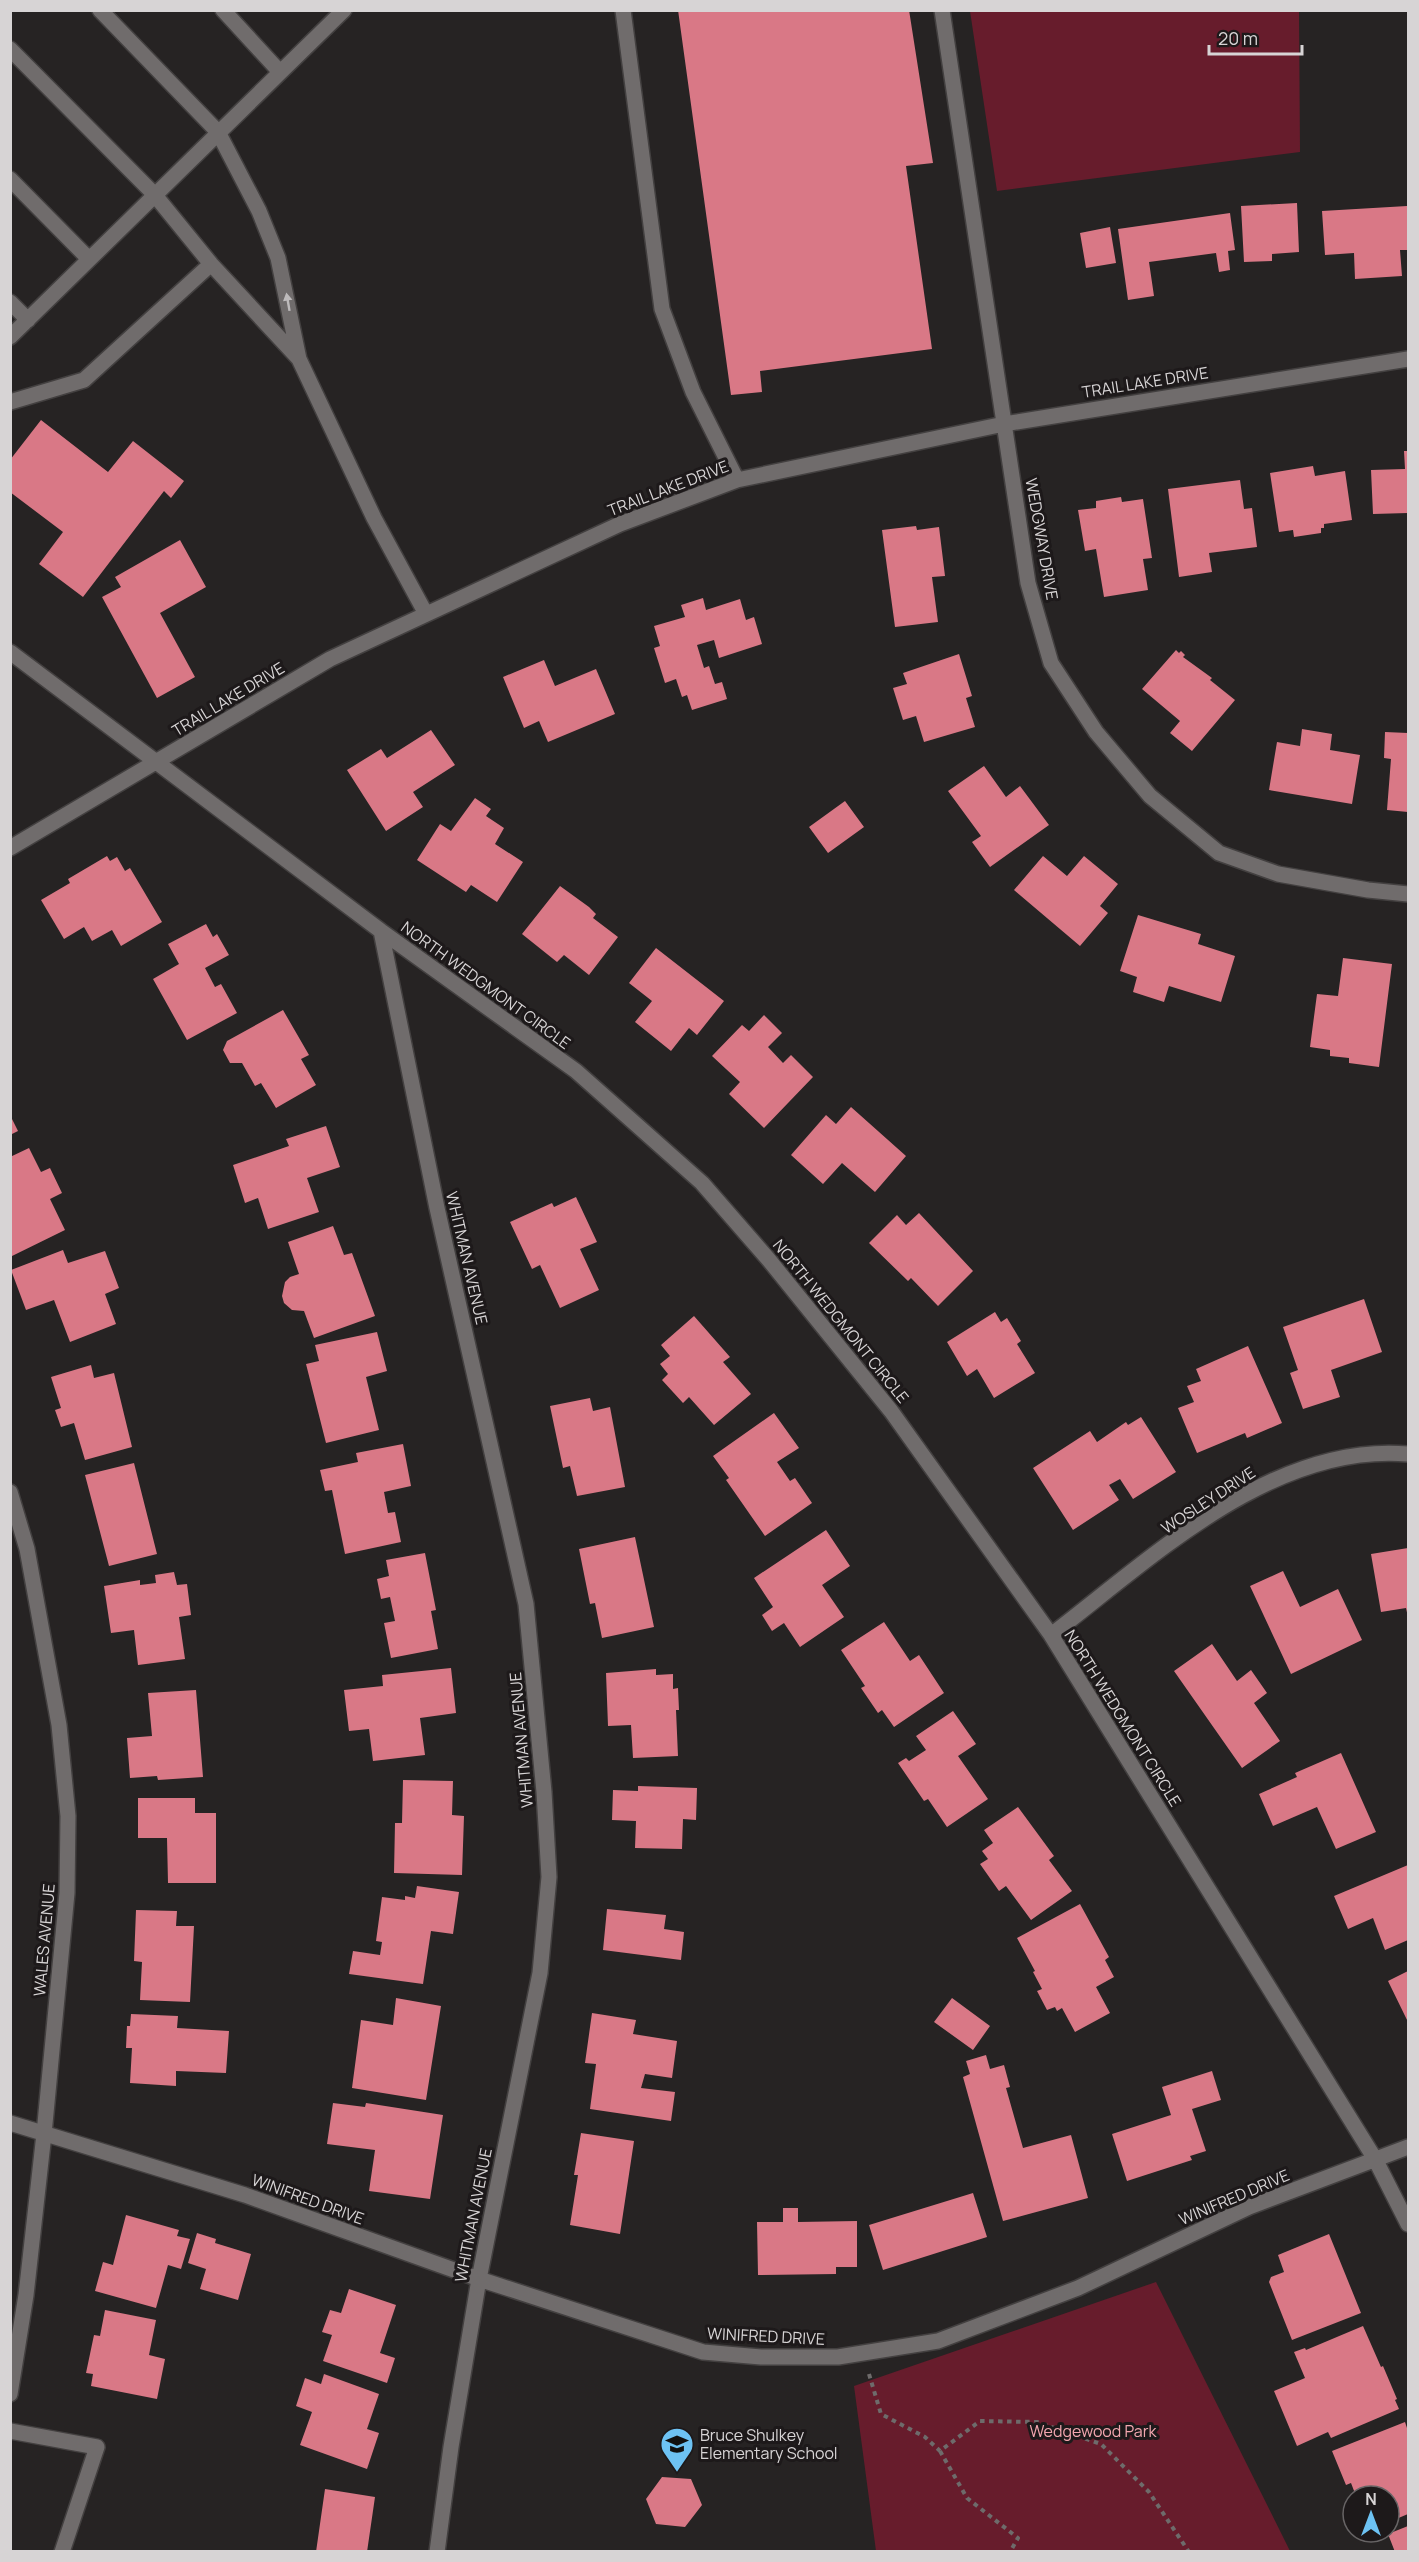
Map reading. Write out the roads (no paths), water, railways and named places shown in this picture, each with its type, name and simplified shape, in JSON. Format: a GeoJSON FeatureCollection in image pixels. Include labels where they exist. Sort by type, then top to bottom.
{"type":"FeatureCollection","features":[{"type":"Feature","properties":{"kind":"street"},"geometry":{"type":"LineString","coordinates":[[100,10],[218,132],[259,211],[278,258],[299,359],[374,518],[426,614]]}},
{"type":"Feature","properties":{"kind":"street"},"geometry":{"type":"LineString","coordinates":[[223,10],[280,72]]}},
{"type":"Feature","properties":{"kind":"street"},"geometry":{"type":"LineString","coordinates":[[10,337],[344,10]]}},
{"type":"Feature","properties":{"kind":"street"},"geometry":{"type":"LineString","coordinates":[[623,10],[662,309],[693,392],[737,480]]}},
{"type":"Feature","properties":{"kind":"street","name":"WEDGWAY DRIVE"},"geometry":{"type":"LineString","coordinates":[[942,10],[1028,583],[1051,663],[1096,732],[1150,796],[1219,853],[1278,874],[1368,890],[1408,894]]}},
{"type":"Feature","properties":{"kind":"street"},"geometry":{"type":"LineString","coordinates":[[10,49],[154,194],[211,264],[299,359]]}},
{"type":"Feature","properties":{"kind":"street"},"geometry":{"type":"LineString","coordinates":[[10,179],[89,259]]}},
{"type":"Feature","properties":{"kind":"street"},"geometry":{"type":"LineString","coordinates":[[10,402],[84,380],[211,264]]}},
{"type":"Feature","properties":{"kind":"street"},"geometry":{"type":"LineString","coordinates":[[10,302],[28,320]]}},
{"type":"Feature","properties":{"kind":"street","name":"TRAIL LAKE DRIVE"},"geometry":{"type":"LineString","coordinates":[[11,848],[330,659],[620,524],[737,480],[1004,424],[1408,359]]}},
{"type":"Feature","properties":{"kind":"street","name":"NORTH WEDGMONT CIRCLE"},"geometry":{"type":"LineString","coordinates":[[10,652],[381,931],[576,1071],[702,1183],[769,1260],[891,1410],[1051,1635],[1375,2159],[1408,2224]]}},
{"type":"Feature","properties":{"kind":"street","name":"WHITMAN AVENUE"},"geometry":{"type":"LineString","coordinates":[[381,931],[437,1208],[526,1604],[544,1792],[549,1877],[540,1973],[479,2279],[437,2552]]}},
{"type":"Feature","properties":{"kind":"street","name":"WOSLEY DRIVE"},"geometry":{"type":"LineString","coordinates":[[1051,1635],[1189,1530],[1264,1484],[1324,1460],[1379,1452],[1408,1454]]}},
{"type":"Feature","properties":{"kind":"street","name":"WALES AVENUE"},"geometry":{"type":"LineString","coordinates":[[10,1492],[27,1549],[57,1713],[68,1816],[67,1893],[44,2134],[26,2295],[10,2394]]}},
{"type":"Feature","properties":{"kind":"street","name":"WINIFRED DRIVE"},"geometry":{"type":"LineString","coordinates":[[10,2123],[245,2195],[479,2279],[703,2352],[761,2357],[838,2357],[938,2341],[1078,2288],[1249,2208],[1408,2147]]}},
{"type":"Feature","properties":{"kind":"street"},"geometry":{"type":"LineString","coordinates":[[10,2431],[97,2447],[62,2552]]}},
{"type":"Feature","properties":{"kind":"place","name":"Bruce Shulkey Elementary School"},"geometry":{"type":"Point","coordinates":[677,2473]}},
{"type":"Feature","properties":{"kind":"park label","name":"Wedgewood Park"},"geometry":{"type":"Point","coordinates":[1093,2431]}}]}
